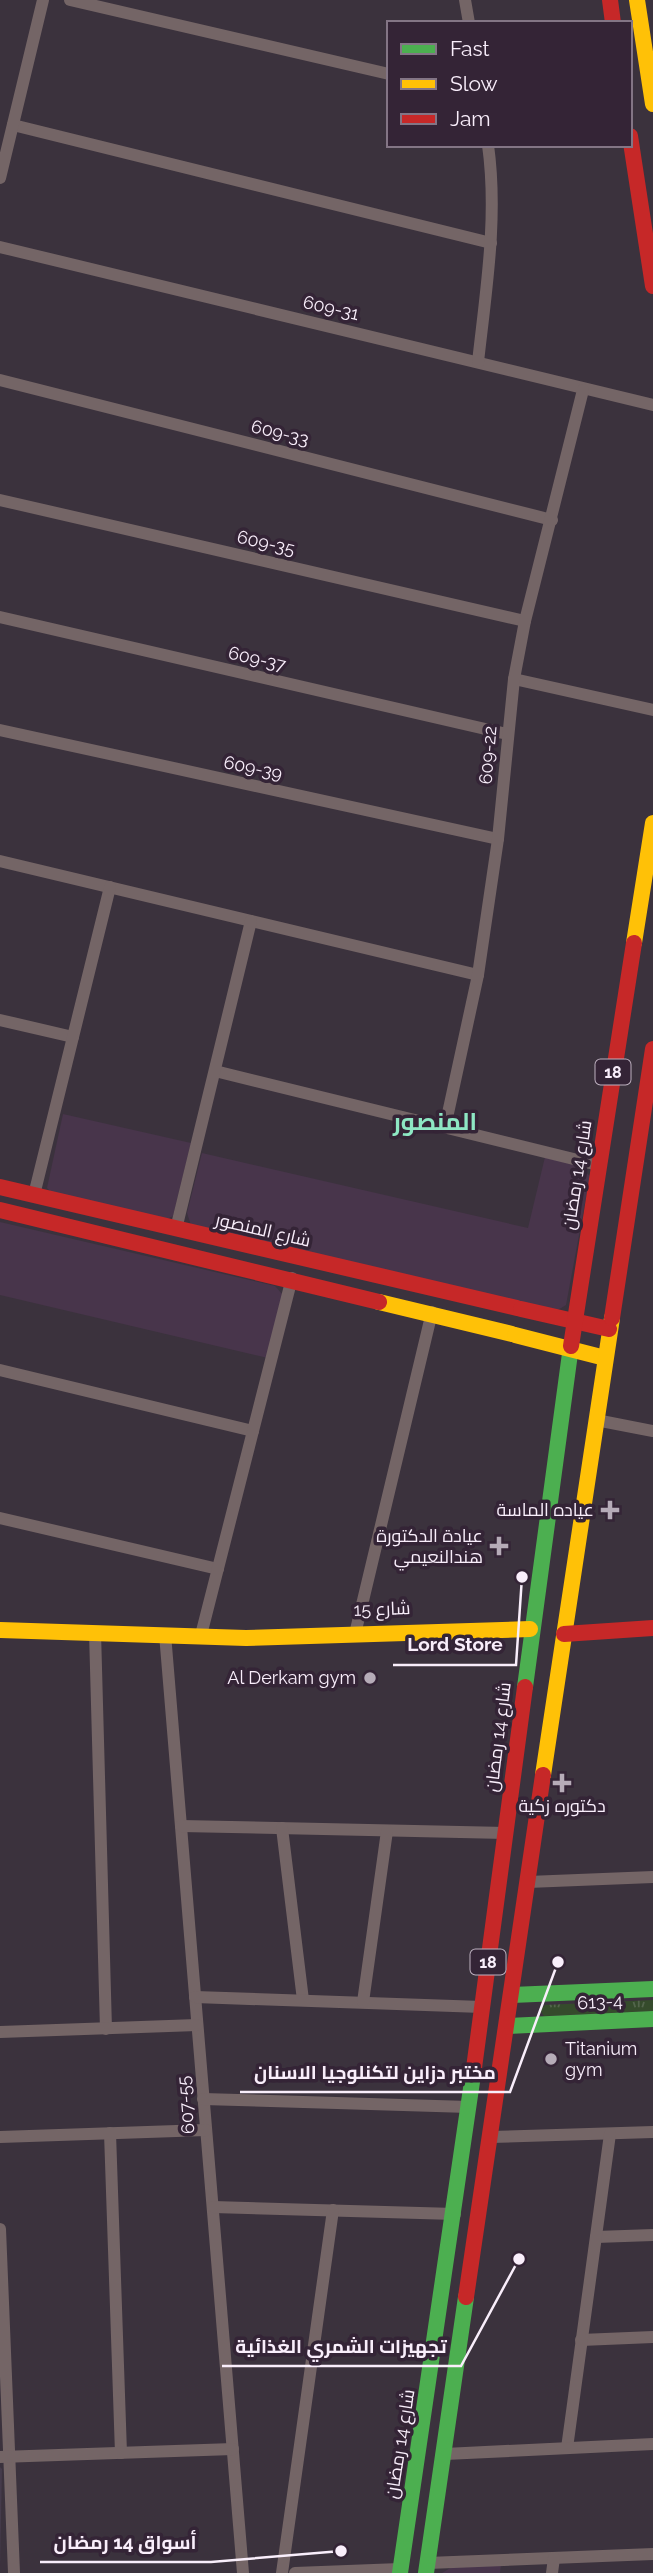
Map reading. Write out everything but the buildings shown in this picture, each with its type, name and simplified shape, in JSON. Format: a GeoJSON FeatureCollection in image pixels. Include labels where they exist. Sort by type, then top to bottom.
{"type":"FeatureCollection","features":[{"type":"Feature","properties":{"kind":"main road"},"geometry":{"type":"LineString","coordinates":[[610,0],[613,21]]}},
{"type":"Feature","properties":{"kind":"main road"},"geometry":{"type":"LineString","coordinates":[[643,7],[653,104]]}},
{"type":"Feature","properties":{"kind":"main road"},"geometry":{"type":"LineString","coordinates":[[632,147],[653,286]]}},
{"type":"Feature","properties":{"kind":"main road","name":"شارع 14 رمضان"},"geometry":{"type":"LineString","coordinates":[[400,2571],[455,2214],[531,1626],[597,1165],[653,823]]}},
{"type":"Feature","properties":{"kind":"main road","name":"18"},"geometry":{"type":"LineString","coordinates":[[427,2568],[609,1329],[653,1049]]}},
{"type":"Feature","properties":{"kind":"main road","name":"شارع المنصور"},"geometry":{"type":"LineString","coordinates":[[0,1187],[609,1329]]}},
{"type":"Feature","properties":{"kind":"main road"},"geometry":{"type":"LineString","coordinates":[[0,1210],[432,1312],[605,1358]]}},
{"type":"Feature","properties":{"kind":"main road","name":"شارع 15"},"geometry":{"type":"LineString","coordinates":[[0,1630],[235,1635],[531,1626]]}},
{"type":"Feature","properties":{"kind":"main road"},"geometry":{"type":"LineString","coordinates":[[564,1634],[653,1628]]}},
{"type":"Feature","properties":{"kind":"main road","name":"613-4"},"geometry":{"type":"LineString","coordinates":[[512,1995],[653,1989]]}},
{"type":"Feature","properties":{"kind":"main road","name":"613-4"},"geometry":{"type":"LineString","coordinates":[[508,2026],[653,2019]]}},
{"type":"Feature","properties":{"kind":"street"},"geometry":{"type":"LineString","coordinates":[[0,178],[43,0]]}},
{"type":"Feature","properties":{"kind":"street"},"geometry":{"type":"LineString","coordinates":[[70,0],[387,74]]}},
{"type":"Feature","properties":{"kind":"street"},"geometry":{"type":"LineString","coordinates":[[465,0],[469,21]]}},
{"type":"Feature","properties":{"kind":"street"},"geometry":{"type":"LineString","coordinates":[[13,125],[491,243]]}},
{"type":"Feature","properties":{"kind":"street"},"geometry":{"type":"LineString","coordinates":[[478,362],[491,243],[492,174],[488,147]]}},
{"type":"Feature","properties":{"kind":"street","name":"609-31"},"geometry":{"type":"LineString","coordinates":[[0,247],[653,405]]}},
{"type":"Feature","properties":{"kind":"street","name":"609-33"},"geometry":{"type":"LineString","coordinates":[[0,380],[552,520]]}},
{"type":"Feature","properties":{"kind":"street","name":"609-22"},"geometry":{"type":"LineString","coordinates":[[445,1127],[478,975],[498,839],[514,679],[525,621],[583,390]]}},
{"type":"Feature","properties":{"kind":"street","name":"609-35"},"geometry":{"type":"LineString","coordinates":[[0,500],[525,621]]}},
{"type":"Feature","properties":{"kind":"street","name":"609-37"},"geometry":{"type":"LineString","coordinates":[[0,617],[507,734]]}},
{"type":"Feature","properties":{"kind":"street"},"geometry":{"type":"LineString","coordinates":[[514,679],[653,710]]}},
{"type":"Feature","properties":{"kind":"street","name":"609-39"},"geometry":{"type":"LineString","coordinates":[[0,730],[498,839]]}},
{"type":"Feature","properties":{"kind":"street"},"geometry":{"type":"LineString","coordinates":[[0,861],[478,975]]}},
{"type":"Feature","properties":{"kind":"street"},"geometry":{"type":"LineString","coordinates":[[34,1195],[110,887]]}},
{"type":"Feature","properties":{"kind":"street"},"geometry":{"type":"LineString","coordinates":[[176,1230],[251,921]]}},
{"type":"Feature","properties":{"kind":"street"},"geometry":{"type":"LineString","coordinates":[[0,1020],[73,1037]]}},
{"type":"Feature","properties":{"kind":"street"},"geometry":{"type":"LineString","coordinates":[[215,1071],[597,1165]]}},
{"type":"Feature","properties":{"kind":"street"},"geometry":{"type":"LineString","coordinates":[[201,1634],[292,1278]]}},
{"type":"Feature","properties":{"kind":"street"},"geometry":{"type":"LineString","coordinates":[[355,1632],[432,1312]]}},
{"type":"Feature","properties":{"kind":"street"},"geometry":{"type":"LineString","coordinates":[[0,1370],[253,1431]]}},
{"type":"Feature","properties":{"kind":"street"},"geometry":{"type":"LineString","coordinates":[[596,1420],[653,1432]]}},
{"type":"Feature","properties":{"kind":"street"},"geometry":{"type":"LineString","coordinates":[[0,1518],[218,1569]]}},
{"type":"Feature","properties":{"kind":"street"},"geometry":{"type":"LineString","coordinates":[[95,1632],[106,2029]]}},
{"type":"Feature","properties":{"kind":"street","name":"607-55"},"geometry":{"type":"LineString","coordinates":[[165,1634],[243,2573]]}},
{"type":"Feature","properties":{"kind":"street"},"geometry":{"type":"LineString","coordinates":[[181,1826],[506,1833]]}},
{"type":"Feature","properties":{"kind":"street"},"geometry":{"type":"LineString","coordinates":[[282,1828],[303,2000]]}},
{"type":"Feature","properties":{"kind":"street"},"geometry":{"type":"LineString","coordinates":[[363,2002],[387,1830]]}},
{"type":"Feature","properties":{"kind":"street"},"geometry":{"type":"LineString","coordinates":[[527,1882],[653,1875]]}},
{"type":"Feature","properties":{"kind":"street"},"geometry":{"type":"LineString","coordinates":[[195,1997],[482,2007]]}},
{"type":"Feature","properties":{"kind":"street"},"geometry":{"type":"LineString","coordinates":[[0,2032],[197,2025]]}},
{"type":"Feature","properties":{"kind":"street"},"geometry":{"type":"LineString","coordinates":[[204,2099],[469,2107]]}},
{"type":"Feature","properties":{"kind":"street"},"geometry":{"type":"LineString","coordinates":[[0,2137],[206,2130]]}},
{"type":"Feature","properties":{"kind":"street"},"geometry":{"type":"LineString","coordinates":[[490,2137],[653,2132]]}},
{"type":"Feature","properties":{"kind":"street"},"geometry":{"type":"LineString","coordinates":[[110,2133],[121,2453]]}},
{"type":"Feature","properties":{"kind":"street"},"geometry":{"type":"LineString","coordinates":[[567,2448],[610,2134]]}},
{"type":"Feature","properties":{"kind":"street"},"geometry":{"type":"LineString","coordinates":[[213,2207],[455,2214]]}},
{"type":"Feature","properties":{"kind":"street"},"geometry":{"type":"LineString","coordinates":[[282,2573],[333,2210]]}},
{"type":"Feature","properties":{"kind":"street"},"geometry":{"type":"LineString","coordinates":[[0,2230],[5,2457],[14,2573]]}},
{"type":"Feature","properties":{"kind":"street"},"geometry":{"type":"LineString","coordinates":[[596,2237],[653,2235]]}},
{"type":"Feature","properties":{"kind":"street"},"geometry":{"type":"LineString","coordinates":[[581,2340],[653,2337]]}},
{"type":"Feature","properties":{"kind":"street"},"geometry":{"type":"LineString","coordinates":[[445,2454],[653,2444]]}},
{"type":"Feature","properties":{"kind":"street"},"geometry":{"type":"LineString","coordinates":[[5,2457],[233,2449]]}},
{"type":"Feature","properties":{"kind":"street"},"geometry":{"type":"LineString","coordinates":[[427,2568],[554,2558],[653,2554]]}},
{"type":"Feature","properties":{"kind":"street"},"geometry":{"type":"LineString","coordinates":[[552,2573],[554,2558]]}},
{"type":"Feature","properties":{"kind":"street"},"geometry":{"type":"LineString","coordinates":[[295,2573],[400,2571]]}},
{"type":"Feature","properties":{"kind":"shaded area"},"geometry":{"type":"Polygon","coordinates":[[[63,1114],[191,1143],[173,1216],[167,1219],[51,1192],[47,1188],[63,1114]]]}},
{"type":"Feature","properties":{"kind":"shaded area"},"geometry":{"type":"Polygon","coordinates":[[[202,1153],[528,1228],[545,1157],[577,1165],[590,1176],[566,1305],[556,1311],[191,1225],[187,1213],[202,1153]]]}},
{"type":"Feature","properties":{"kind":"shaded area"},"geometry":{"type":"Polygon","coordinates":[[[0,1222],[275,1286],[283,1295],[268,1358],[0,1295],[0,1222]]]}},
{"type":"Feature","properties":{"kind":"shaded area"},"geometry":{"type":"Polygon","coordinates":[[[0,2467],[2,2469],[0,2568],[0,2467]]]}},
{"type":"Feature","properties":{"kind":"shaded area"},"geometry":{"type":"Polygon","coordinates":[[[501,2564],[500,2573],[442,2573],[452,2567],[501,2564]]]}},
{"type":"Feature","properties":{"kind":"green space"},"geometry":{"type":"Polygon","coordinates":[[[653,2000],[653,2011],[544,2016],[540,2010],[545,2005],[653,2000]]]}},
{"type":"Feature","properties":{"kind":"traffic: fast"},"geometry":{"type":"LineString","coordinates":[[525,1687],[571,1346]]}},
{"type":"Feature","properties":{"kind":"traffic: fast"},"geometry":{"type":"LineString","coordinates":[[512,1995],[653,1989]]}},
{"type":"Feature","properties":{"kind":"traffic: fast"},"geometry":{"type":"LineString","coordinates":[[508,2026],[653,2019]]}},
{"type":"Feature","properties":{"kind":"traffic: fast"},"geometry":{"type":"LineString","coordinates":[[400,2573],[474,2068]]}},
{"type":"Feature","properties":{"kind":"traffic: fast"},"geometry":{"type":"LineString","coordinates":[[426,2573],[466,2297]]}},
{"type":"Feature","properties":{"kind":"traffic: slow"},"geometry":{"type":"LineString","coordinates":[[637,0],[653,104]]}},
{"type":"Feature","properties":{"kind":"traffic: slow"},"geometry":{"type":"LineString","coordinates":[[634,943],[653,823]]}},
{"type":"Feature","properties":{"kind":"traffic: slow"},"geometry":{"type":"LineString","coordinates":[[379,1302],[512,1334]]}},
{"type":"Feature","properties":{"kind":"traffic: slow"},"geometry":{"type":"LineString","coordinates":[[543,1775],[612,1318]]}},
{"type":"Feature","properties":{"kind":"traffic: slow"},"geometry":{"type":"LineString","coordinates":[[515,1335],[605,1358]]}},
{"type":"Feature","properties":{"kind":"traffic: slow"},"geometry":{"type":"LineString","coordinates":[[0,1630],[246,1638],[530,1629]]}},
{"type":"Feature","properties":{"kind":"traffic: jam"},"geometry":{"type":"LineString","coordinates":[[610,0],[613,21]]}},
{"type":"Feature","properties":{"kind":"traffic: jam"},"geometry":{"type":"LineString","coordinates":[[632,147],[653,286]]}},
{"type":"Feature","properties":{"kind":"traffic: jam"},"geometry":{"type":"LineString","coordinates":[[571,1346],[634,943]]}},
{"type":"Feature","properties":{"kind":"traffic: jam"},"geometry":{"type":"LineString","coordinates":[[612,1318],[653,1049]]}},
{"type":"Feature","properties":{"kind":"traffic: jam"},"geometry":{"type":"LineString","coordinates":[[0,1187],[517,1308]]}},
{"type":"Feature","properties":{"kind":"traffic: jam"},"geometry":{"type":"LineString","coordinates":[[0,1210],[379,1302]]}},
{"type":"Feature","properties":{"kind":"traffic: jam"},"geometry":{"type":"LineString","coordinates":[[521,1309],[609,1329]]}},
{"type":"Feature","properties":{"kind":"traffic: jam"},"geometry":{"type":"LineString","coordinates":[[564,1634],[653,1628]]}},
{"type":"Feature","properties":{"kind":"traffic: jam"},"geometry":{"type":"LineString","coordinates":[[474,2068],[525,1687]]}},
{"type":"Feature","properties":{"kind":"traffic: jam"},"geometry":{"type":"LineString","coordinates":[[466,2297],[543,1775]]}},
{"type":"Feature","properties":{"kind":"place","name":"عياده الماسة"},"geometry":{"type":"Point","coordinates":[610,1510]}},
{"type":"Feature","properties":{"kind":"place","name":"عيادة الدكتورة هندالنعيمي"},"geometry":{"type":"Point","coordinates":[499,1546]}},
{"type":"Feature","properties":{"kind":"place","name":"Lord Store"},"geometry":{"type":"Point","coordinates":[522,1577]}},
{"type":"Feature","properties":{"kind":"place","name":"Al Derkam gym"},"geometry":{"type":"Point","coordinates":[370,1678]}},
{"type":"Feature","properties":{"kind":"place","name":"دكتوره زكية"},"geometry":{"type":"Point","coordinates":[562,1783]}},
{"type":"Feature","properties":{"kind":"place","name":"مختبر دزاين لتكنلوجيا الاسنان"},"geometry":{"type":"Point","coordinates":[558,1962]}},
{"type":"Feature","properties":{"kind":"place","name":"Titanium gym"},"geometry":{"type":"Point","coordinates":[551,2059]}},
{"type":"Feature","properties":{"kind":"place","name":"تجهيزات الشمري الغذائية"},"geometry":{"type":"Point","coordinates":[519,2259]}},
{"type":"Feature","properties":{"kind":"place","name":"أسواق 14 رمضان"},"geometry":{"type":"Point","coordinates":[341,2551]}},
{"type":"Feature","properties":{"kind":"district","name":"المنصور"},"geometry":{"type":"Point","coordinates":[435,1122]}}]}
